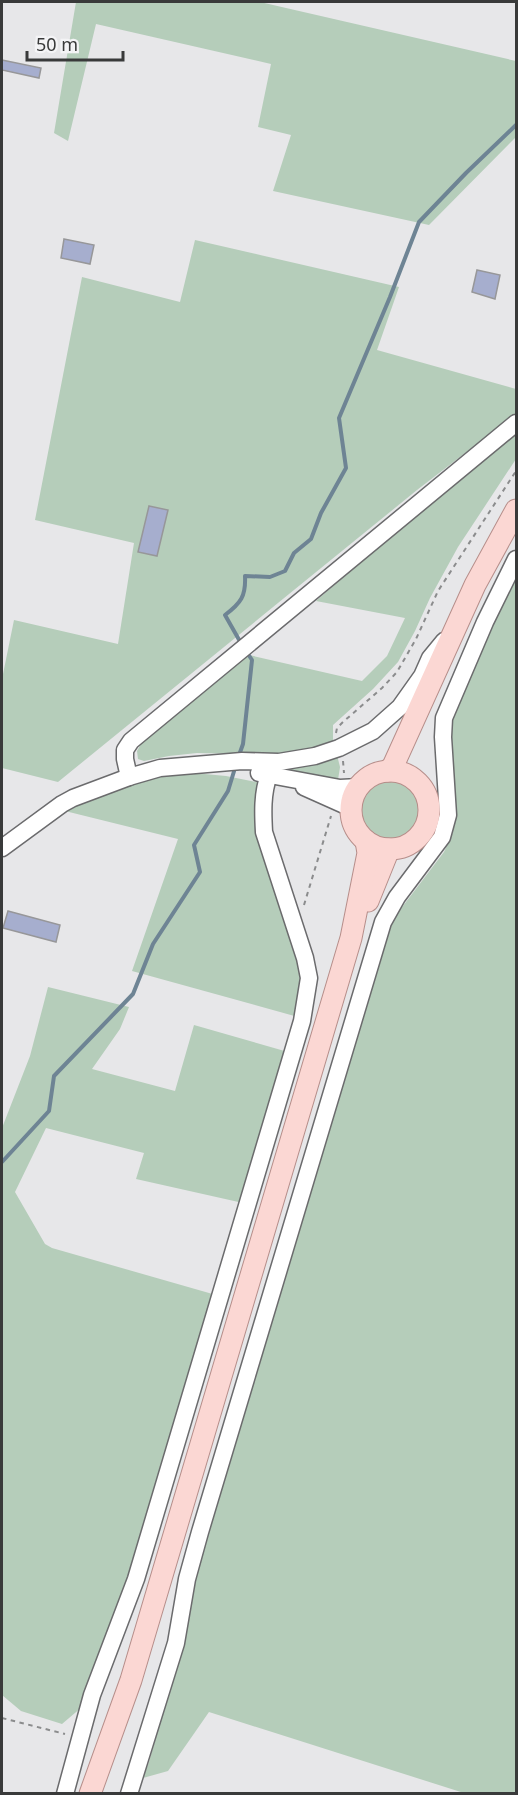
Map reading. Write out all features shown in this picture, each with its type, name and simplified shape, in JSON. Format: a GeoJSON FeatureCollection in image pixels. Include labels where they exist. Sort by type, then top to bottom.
{"type":"FeatureCollection","features":[{"type":"Feature","properties":{"kind":"main road"},"geometry":{"type":"LineString","coordinates":[[388,771],[393,766],[433,681],[475,585],[516,510]]}},
{"type":"Feature","properties":{"kind":"main road"},"geometry":{"type":"LineString","coordinates":[[411,777],[412,764],[433,681]]}},
{"type":"Feature","properties":{"kind":"main road"},"geometry":{"type":"LineString","coordinates":[[388,771],[411,777],[426,797],[428,813],[423,829],[413,842],[405,846],[381,848],[366,841],[354,826],[351,808],[353,797],[350,785],[388,771]]}},
{"type":"Feature","properties":{"kind":"main road"},"geometry":{"type":"LineString","coordinates":[[104,1794],[131,1680],[351,938],[368,853],[366,841]]}},
{"type":"Feature","properties":{"kind":"main road"},"geometry":{"type":"LineString","coordinates":[[351,938],[389,849]]}},
{"type":"Feature","properties":{"kind":"main road"},"geometry":{"type":"LineString","coordinates":[[90,1794],[131,1680]]}},
{"type":"Feature","properties":{"kind":"street"},"geometry":{"type":"LineString","coordinates":[[129,777],[125,750],[131,741],[516,423]]}},
{"type":"Feature","properties":{"kind":"street"},"geometry":{"type":"LineString","coordinates":[[129,1794],[176,1643],[187,1579],[200,1532],[383,922],[397,897],[442,837],[448,815],[444,718],[485,622],[516,559]]}},
{"type":"Feature","properties":{"kind":"street"},"geometry":{"type":"LineString","coordinates":[[2,848],[62,804],[129,777],[160,768],[279,762],[315,756],[339,748],[373,731],[400,707],[422,676],[430,658],[457,625]]}},
{"type":"Feature","properties":{"kind":"street"},"geometry":{"type":"LineString","coordinates":[[236,765],[290,780],[340,788],[350,785]]}},
{"type":"Feature","properties":{"kind":"street"},"geometry":{"type":"LineString","coordinates":[[65,1794],[96,1684],[136,1579],[302,1022],[309,978],[305,958],[264,832],[262,814],[266,781],[269,775]]}},
{"type":"Feature","properties":{"kind":"street"},"geometry":{"type":"LineString","coordinates":[[290,780],[351,808]]}},
{"type":"Feature","properties":{"kind":"path"},"geometry":{"type":"LineString","coordinates":[[335,734],[337,728],[382,688],[401,665],[438,591],[516,471]]}},
{"type":"Feature","properties":{"kind":"path"},"geometry":{"type":"LineString","coordinates":[[341,755],[350,785]]}},
{"type":"Feature","properties":{"kind":"path"},"geometry":{"type":"LineString","coordinates":[[293,921],[301,913],[331,816]]}},
{"type":"Feature","properties":{"kind":"path"},"geometry":{"type":"LineString","coordinates":[[2,1718],[80,1738]]}},
{"type":"Feature","properties":{"kind":"green space"},"geometry":{"type":"Polygon","coordinates":[[[76,2],[260,2],[516,61],[516,137],[429,225],[273,191],[291,135],[258,127],[271,64],[96,24],[68,141],[54,133],[76,2]]]}},
{"type":"Feature","properties":{"kind":"green space"},"geometry":{"type":"Polygon","coordinates":[[[195,240],[399,287],[377,350],[516,389],[516,414],[417,490],[58,782],[2,768],[2,679],[14,620],[118,644],[134,543],[35,520],[82,277],[180,302],[195,240]]]}},
{"type":"Feature","properties":{"kind":"green space"},"geometry":{"type":"Polygon","coordinates":[[[516,431],[516,459],[458,547],[398,662],[373,689],[333,725],[333,746],[287,755],[197,753],[144,761],[138,759],[137,751],[142,742],[225,672],[249,655],[362,681],[387,656],[405,618],[316,601],[435,497],[516,431]]]}},
{"type":"Feature","properties":{"kind":"green space"},"geometry":{"type":"Polygon","coordinates":[[[516,575],[516,1793],[464,1793],[209,1712],[168,1771],[143,1778],[182,1645],[192,1584],[390,923],[444,852],[453,832],[452,720],[485,633],[516,575]]]}},
{"type":"Feature","properties":{"kind":"green space"},"geometry":{"type":"Polygon","coordinates":[[[337,755],[340,767],[338,780],[280,769],[337,755]]]}},
{"type":"Feature","properties":{"kind":"green space"},"geometry":{"type":"Polygon","coordinates":[[[194,773],[261,783],[305,977],[298,1017],[132,971],[178,839],[65,811],[96,795],[159,775],[194,773]]]}},
{"type":"Feature","properties":{"kind":"green space"},"geometry":{"type":"Polygon","coordinates":[[[390,779],[412,788],[421,810],[412,832],[390,841],[368,832],[359,810],[368,788],[390,779]]]}},
{"type":"Feature","properties":{"kind":"green space"},"geometry":{"type":"Polygon","coordinates":[[[48,987],[129,1007],[120,1029],[92,1069],[175,1091],[194,1025],[288,1052],[243,1203],[136,1179],[144,1153],[46,1128],[15,1192],[45,1244],[52,1248],[216,1295],[126,1586],[82,1707],[62,1724],[21,1711],[2,1695],[2,1128],[30,1056],[48,987]]]}},
{"type":"Feature","properties":{"kind":"building"},"geometry":{"type":"Polygon","coordinates":[[[2,60],[41,68],[39,78],[2,70],[2,60]]]}},
{"type":"Feature","properties":{"kind":"building"},"geometry":{"type":"Polygon","coordinates":[[[64,239],[94,245],[90,264],[61,258],[64,239]]]}},
{"type":"Feature","properties":{"kind":"building"},"geometry":{"type":"Polygon","coordinates":[[[477,270],[500,275],[495,299],[472,292],[477,270]]]}},
{"type":"Feature","properties":{"kind":"building"},"geometry":{"type":"Polygon","coordinates":[[[149,506],[168,510],[157,556],[138,552],[149,506]]]}},
{"type":"Feature","properties":{"kind":"building"},"geometry":{"type":"Polygon","coordinates":[[[8,911],[60,925],[56,942],[3,928],[8,911]]]}},
{"type":"Feature","properties":{"kind":"waterway"},"geometry":{"type":"LineString","coordinates":[[242,645],[225,615],[241,598],[245,589],[245,576],[270,577],[285,571],[294,553],[311,539],[321,513],[346,468],[339,418],[419,222],[516,125]]}},
{"type":"Feature","properties":{"kind":"waterway"},"geometry":{"type":"LineString","coordinates":[[238,758],[243,744],[252,660],[246,651]]}},
{"type":"Feature","properties":{"kind":"waterway"},"geometry":{"type":"LineString","coordinates":[[2,1162],[49,1111],[54,1076],[133,994],[153,944],[200,872],[194,845],[228,791],[235,768]]}}]}
